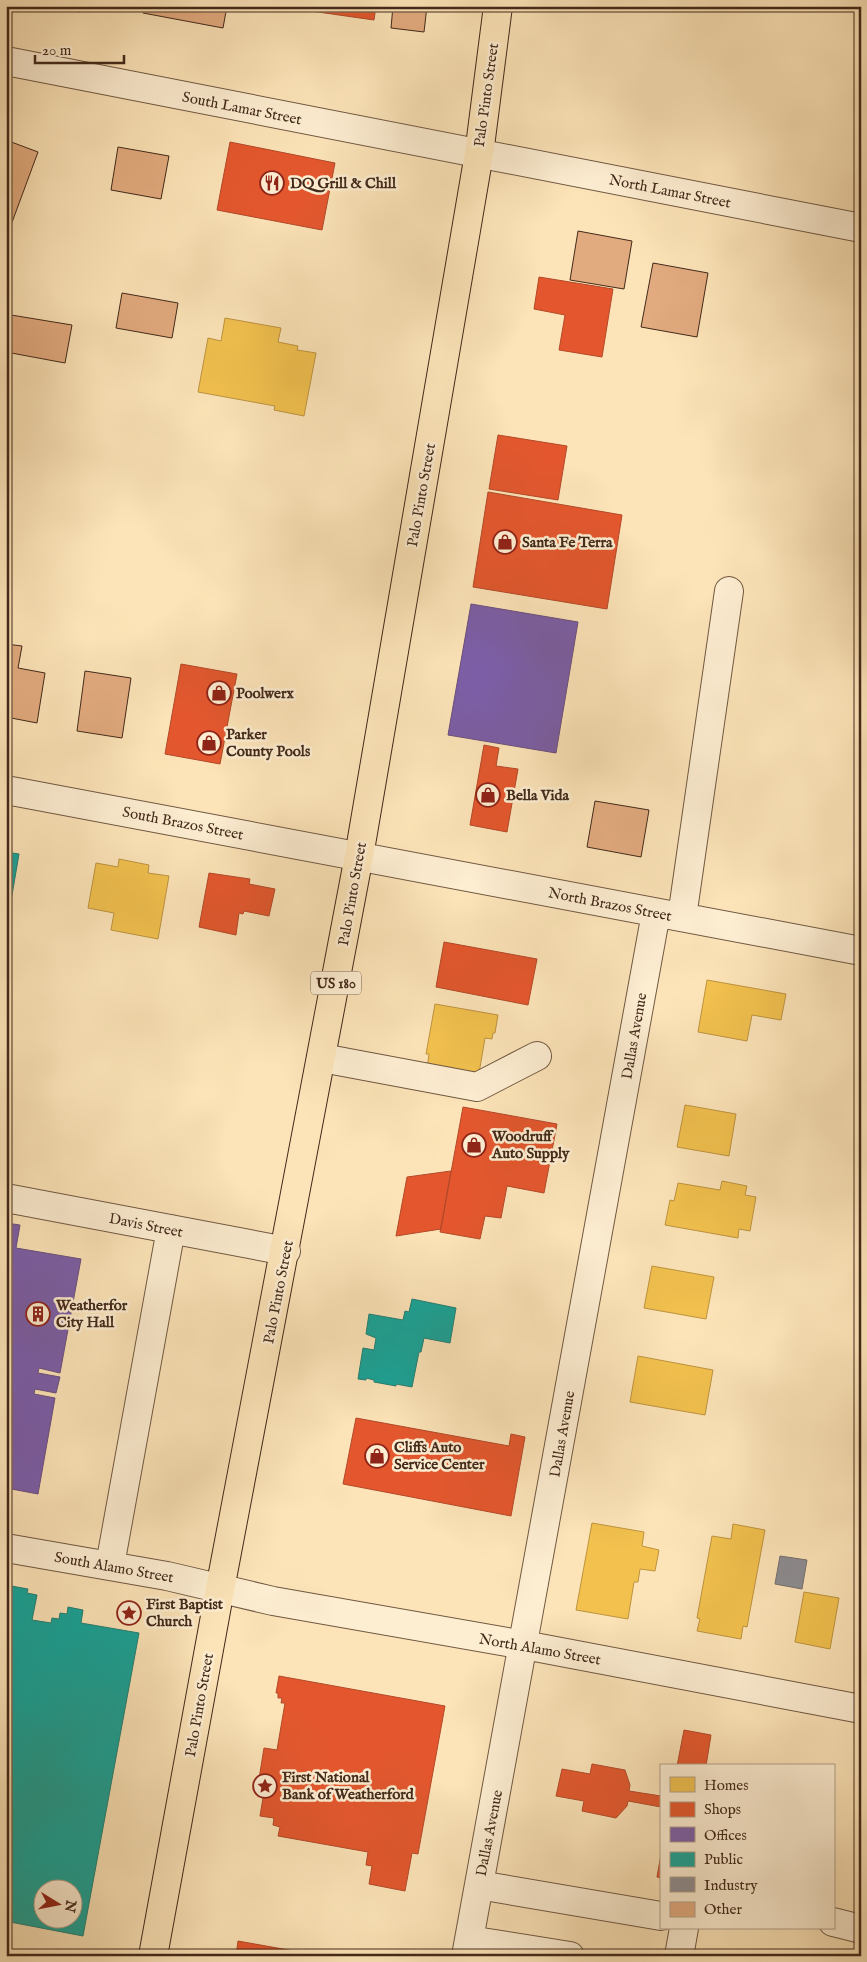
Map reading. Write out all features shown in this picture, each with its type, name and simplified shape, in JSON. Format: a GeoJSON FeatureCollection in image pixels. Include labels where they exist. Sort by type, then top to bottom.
{"type":"FeatureCollection","features":[{"type":"Feature","properties":{"kind":"main road","name":"Palo Pinto Street"},"geometry":{"type":"LineString","coordinates":[[153,1956],[220,1589],[286,1251],[359,856],[479,154],[498,6]]}},
{"type":"Feature","properties":{"kind":"street","name":"South Lamar Street"},"geometry":{"type":"LineString","coordinates":[[6,61],[479,154]]}},
{"type":"Feature","properties":{"kind":"street","name":"North Lamar Street"},"geometry":{"type":"LineString","coordinates":[[479,154],[861,228]]}},
{"type":"Feature","properties":{"kind":"street","name":"Dallas Avenue"},"geometry":{"type":"LineString","coordinates":[[467,1948],[524,1645],[669,915],[729,591]]}},
{"type":"Feature","properties":{"kind":"street","name":"South Brazos Street"},"geometry":{"type":"LineString","coordinates":[[6,790],[359,856]]}},
{"type":"Feature","properties":{"kind":"street","name":"North Brazos Street"},"geometry":{"type":"LineString","coordinates":[[359,856],[861,950]]}},
{"type":"Feature","properties":{"kind":"street"},"geometry":{"type":"LineString","coordinates":[[322,1058],[477,1087],[537,1056]]}},
{"type":"Feature","properties":{"kind":"street","name":"Davis Street"},"geometry":{"type":"LineString","coordinates":[[6,1198],[286,1251]]}},
{"type":"Feature","properties":{"kind":"street"},"geometry":{"type":"LineString","coordinates":[[110,1565],[171,1230]]}},
{"type":"Feature","properties":{"kind":"street","name":"South Alamo Street"},"geometry":{"type":"LineString","coordinates":[[6,1548],[110,1565],[220,1589]]}},
{"type":"Feature","properties":{"kind":"street","name":"North Alamo Street"},"geometry":{"type":"LineString","coordinates":[[220,1589],[280,1603],[524,1645],[861,1709]]}},
{"type":"Feature","properties":{"kind":"street"},"geometry":{"type":"LineString","coordinates":[[479,1885],[660,1916]]}},
{"type":"Feature","properties":{"kind":"street"},"geometry":{"type":"LineString","coordinates":[[834,1922],[861,1929]]}},
{"type":"Feature","properties":{"kind":"street"},"geometry":{"type":"LineString","coordinates":[[679,1956],[684,1930]]}},
{"type":"Feature","properties":{"kind":"street"},"geometry":{"type":"LineString","coordinates":[[467,1948],[570,1956]]}},
{"type":"Feature","properties":{"kind":"building: Homes"},"geometry":{"type":"Polygon","coordinates":[[[225,318],[281,328],[278,342],[298,346],[297,350],[316,353],[304,416],[274,410],[275,406],[198,392],[208,338],[221,341],[225,318]]]}},
{"type":"Feature","properties":{"kind":"building: Homes"},"geometry":{"type":"Polygon","coordinates":[[[119,859],[149,865],[148,873],[169,876],[158,939],[111,930],[114,913],[88,908],[96,863],[118,867],[119,859]]]}},
{"type":"Feature","properties":{"kind":"building: Homes"},"geometry":{"type":"Polygon","coordinates":[[[707,980],[786,994],[781,1020],[752,1015],[747,1041],[698,1032],[707,980]]]}},
{"type":"Feature","properties":{"kind":"building: Homes"},"geometry":{"type":"Polygon","coordinates":[[[435,1004],[498,1015],[492,1039],[485,1038],[478,1079],[427,1068],[429,1054],[426,1054],[435,1004]]]}},
{"type":"Feature","properties":{"kind":"building: Homes"},"geometry":{"type":"Polygon","coordinates":[[[685,1105],[736,1114],[729,1156],[677,1147],[685,1105]]]}},
{"type":"Feature","properties":{"kind":"building: Homes"},"geometry":{"type":"Polygon","coordinates":[[[722,1181],[747,1186],[745,1195],[756,1197],[750,1231],[739,1229],[738,1238],[665,1225],[670,1200],[674,1201],[678,1183],[720,1190],[722,1181]]]}},
{"type":"Feature","properties":{"kind":"building: Homes"},"geometry":{"type":"Polygon","coordinates":[[[652,1266],[714,1277],[706,1319],[644,1308],[652,1266]]]}},
{"type":"Feature","properties":{"kind":"building: Homes"},"geometry":{"type":"Polygon","coordinates":[[[638,1356],[713,1370],[705,1415],[630,1402],[638,1356]]]}},
{"type":"Feature","properties":{"kind":"building: Homes"},"geometry":{"type":"Polygon","coordinates":[[[592,1523],[644,1532],[642,1546],[659,1550],[655,1571],[640,1569],[638,1582],[634,1582],[628,1619],[576,1610],[592,1523]]]}},
{"type":"Feature","properties":{"kind":"building: Homes"},"geometry":{"type":"Polygon","coordinates":[[[733,1524],[765,1530],[747,1627],[743,1626],[741,1639],[697,1631],[700,1619],[697,1618],[712,1536],[731,1539],[733,1524]]]}},
{"type":"Feature","properties":{"kind":"building: Homes"},"geometry":{"type":"Polygon","coordinates":[[[804,1592],[839,1598],[830,1649],[795,1642],[804,1592]]]}},
{"type":"Feature","properties":{"kind":"building: Shops"},"geometry":{"type":"Polygon","coordinates":[[[304,6],[376,6],[374,20],[304,10],[304,6]]]}},
{"type":"Feature","properties":{"kind":"building: Shops"},"geometry":{"type":"Polygon","coordinates":[[[230,142],[335,163],[322,230],[217,210],[230,142]]]}},
{"type":"Feature","properties":{"kind":"building: Shops"},"geometry":{"type":"Polygon","coordinates":[[[539,277],[613,289],[602,357],[559,350],[565,315],[534,309],[539,277]]]}},
{"type":"Feature","properties":{"kind":"building: Shops"},"geometry":{"type":"Polygon","coordinates":[[[498,435],[567,446],[558,500],[489,489],[498,435]]]}},
{"type":"Feature","properties":{"kind":"building: Shops"},"geometry":{"type":"Polygon","coordinates":[[[488,492],[622,515],[607,609],[473,587],[488,492]]]}},
{"type":"Feature","properties":{"kind":"building: Shops"},"geometry":{"type":"Polygon","coordinates":[[[181,664],[237,674],[220,764],[165,754],[181,664]]]}},
{"type":"Feature","properties":{"kind":"building: Shops"},"geometry":{"type":"Polygon","coordinates":[[[484,745],[499,748],[496,766],[518,769],[507,832],[470,825],[484,745]]]}},
{"type":"Feature","properties":{"kind":"building: Shops"},"geometry":{"type":"Polygon","coordinates":[[[209,873],[250,879],[249,884],[275,889],[269,916],[244,911],[243,914],[239,913],[236,935],[199,927],[209,873]]]}},
{"type":"Feature","properties":{"kind":"building: Shops"},"geometry":{"type":"Polygon","coordinates":[[[444,942],[537,959],[528,1005],[436,987],[444,942]]]}},
{"type":"Feature","properties":{"kind":"building: Shops"},"geometry":{"type":"Polygon","coordinates":[[[463,1107],[557,1124],[544,1193],[507,1186],[501,1218],[485,1216],[480,1239],[440,1232],[463,1107]]]}},
{"type":"Feature","properties":{"kind":"building: Shops"},"geometry":{"type":"Polygon","coordinates":[[[451,1171],[441,1229],[396,1236],[407,1177],[451,1171]]]}},
{"type":"Feature","properties":{"kind":"building: Shops"},"geometry":{"type":"Polygon","coordinates":[[[356,1418],[509,1446],[511,1434],[525,1437],[511,1516],[343,1484],[356,1418]]]}},
{"type":"Feature","properties":{"kind":"building: Shops"},"geometry":{"type":"Polygon","coordinates":[[[279,1676],[445,1706],[418,1854],[412,1853],[405,1891],[369,1884],[372,1866],[366,1865],[368,1852],[278,1836],[280,1827],[273,1825],[274,1818],[260,1816],[264,1792],[257,1791],[264,1748],[277,1750],[285,1703],[281,1703],[282,1698],[278,1698],[278,1693],[276,1693],[279,1676]]]}},
{"type":"Feature","properties":{"kind":"building: Shops"},"geometry":{"type":"Polygon","coordinates":[[[684,1730],[711,1735],[706,1764],[677,1764],[684,1730]]]}},
{"type":"Feature","properties":{"kind":"building: Shops"},"geometry":{"type":"Polygon","coordinates":[[[592,1764],[625,1770],[630,1785],[629,1791],[660,1796],[660,1807],[628,1801],[627,1806],[616,1818],[582,1811],[584,1801],[556,1796],[562,1769],[590,1774],[592,1764]]]}},
{"type":"Feature","properties":{"kind":"building: Shops"},"geometry":{"type":"Polygon","coordinates":[[[660,1860],[660,1878],[657,1877],[660,1860]]]}},
{"type":"Feature","properties":{"kind":"building: Shops"},"geometry":{"type":"Polygon","coordinates":[[[238,1941],[322,1956],[236,1956],[238,1941]]]}},
{"type":"Feature","properties":{"kind":"building: Offices"},"geometry":{"type":"Polygon","coordinates":[[[471,604],[578,622],[556,753],[448,735],[471,604]]]}},
{"type":"Feature","properties":{"kind":"building: Offices","name":"Weatherfor City Hall"},"geometry":{"type":"Polygon","coordinates":[[[6,1223],[20,1225],[16,1248],[81,1259],[60,1373],[39,1368],[38,1373],[60,1377],[56,1393],[35,1389],[34,1394],[55,1398],[38,1494],[6,1488],[6,1223]]]}},
{"type":"Feature","properties":{"kind":"building: Public"},"geometry":{"type":"Polygon","coordinates":[[[6,852],[19,854],[10,907],[6,907],[6,852]]]}},
{"type":"Feature","properties":{"kind":"building: Public"},"geometry":{"type":"Polygon","coordinates":[[[412,1299],[456,1308],[450,1343],[424,1338],[421,1352],[419,1352],[412,1387],[374,1382],[374,1380],[366,1378],[366,1380],[358,1379],[363,1348],[374,1350],[376,1338],[366,1334],[369,1314],[403,1320],[405,1311],[409,1312],[412,1299]]]}},
{"type":"Feature","properties":{"kind":"building: Public"},"geometry":{"type":"Polygon","coordinates":[[[6,1585],[28,1589],[27,1593],[37,1595],[32,1620],[51,1623],[52,1618],[59,1619],[60,1613],[67,1614],[68,1607],[83,1610],[81,1623],[139,1633],[83,1936],[52,1930],[82,1930],[82,1880],[32,1880],[32,1926],[10,1922],[10,1918],[6,1917],[6,1898],[10,1876],[6,1870],[6,1585]]]}},
{"type":"Feature","properties":{"kind":"building: Industry"},"geometry":{"type":"Polygon","coordinates":[[[780,1556],[807,1560],[802,1589],[775,1584],[780,1556]]]}},
{"type":"Feature","properties":{"kind":"building: Other"},"geometry":{"type":"Polygon","coordinates":[[[45,6],[81,6],[80,12],[45,6]]]}},
{"type":"Feature","properties":{"kind":"building: Other"},"geometry":{"type":"Polygon","coordinates":[[[144,6],[227,6],[223,28],[143,13],[144,6]]]}},
{"type":"Feature","properties":{"kind":"building: Other"},"geometry":{"type":"Polygon","coordinates":[[[393,6],[427,6],[424,32],[391,28],[393,6]]]}},
{"type":"Feature","properties":{"kind":"building: Other"},"geometry":{"type":"Polygon","coordinates":[[[6,140],[38,152],[11,225],[6,224],[6,140]]]}},
{"type":"Feature","properties":{"kind":"building: Other"},"geometry":{"type":"Polygon","coordinates":[[[118,147],[169,156],[161,199],[111,190],[118,147]]]}},
{"type":"Feature","properties":{"kind":"building: Other"},"geometry":{"type":"Polygon","coordinates":[[[578,231],[632,241],[624,289],[570,280],[578,231]]]}},
{"type":"Feature","properties":{"kind":"building: Other"},"geometry":{"type":"Polygon","coordinates":[[[653,263],[708,273],[697,337],[641,327],[653,263]]]}},
{"type":"Feature","properties":{"kind":"building: Other"},"geometry":{"type":"Polygon","coordinates":[[[122,293],[178,303],[172,338],[116,328],[122,293]]]}},
{"type":"Feature","properties":{"kind":"building: Other"},"geometry":{"type":"Polygon","coordinates":[[[11,315],[72,325],[65,363],[6,352],[11,315]]]}},
{"type":"Feature","properties":{"kind":"building: Other"},"geometry":{"type":"Polygon","coordinates":[[[6,644],[22,646],[18,668],[45,673],[37,723],[6,717],[6,644]]]}},
{"type":"Feature","properties":{"kind":"building: Other"},"geometry":{"type":"Polygon","coordinates":[[[85,671],[131,678],[122,738],[77,731],[85,671]]]}},
{"type":"Feature","properties":{"kind":"building: Other"},"geometry":{"type":"Polygon","coordinates":[[[595,801],[649,810],[641,857],[587,847],[595,801]]]}},
{"type":"Feature","properties":{"kind":"place","name":"DQ Grill & Chill"},"geometry":{"type":"Point","coordinates":[272,183]}},
{"type":"Feature","properties":{"kind":"place","name":"Santa Fe Terra"},"geometry":{"type":"Point","coordinates":[505,542]}},
{"type":"Feature","properties":{"kind":"place","name":"Poolwerx"},"geometry":{"type":"Point","coordinates":[219,693]}},
{"type":"Feature","properties":{"kind":"place","name":"Parker County Pools"},"geometry":{"type":"Point","coordinates":[209,743]}},
{"type":"Feature","properties":{"kind":"place","name":"Bella Vida"},"geometry":{"type":"Point","coordinates":[488,795]}},
{"type":"Feature","properties":{"kind":"place","name":"Woodruff Auto Supply"},"geometry":{"type":"Point","coordinates":[474,1145]}},
{"type":"Feature","properties":{"kind":"place","name":"Weatherfor City Hall"},"geometry":{"type":"Point","coordinates":[38,1314]}},
{"type":"Feature","properties":{"kind":"place","name":"Cliffs Auto Service Center"},"geometry":{"type":"Point","coordinates":[377,1456]}},
{"type":"Feature","properties":{"kind":"place","name":"First Baptist Church"},"geometry":{"type":"Point","coordinates":[129,1613]}},
{"type":"Feature","properties":{"kind":"place","name":"First National Bank of Weatherford"},"geometry":{"type":"Point","coordinates":[265,1786]}}]}
